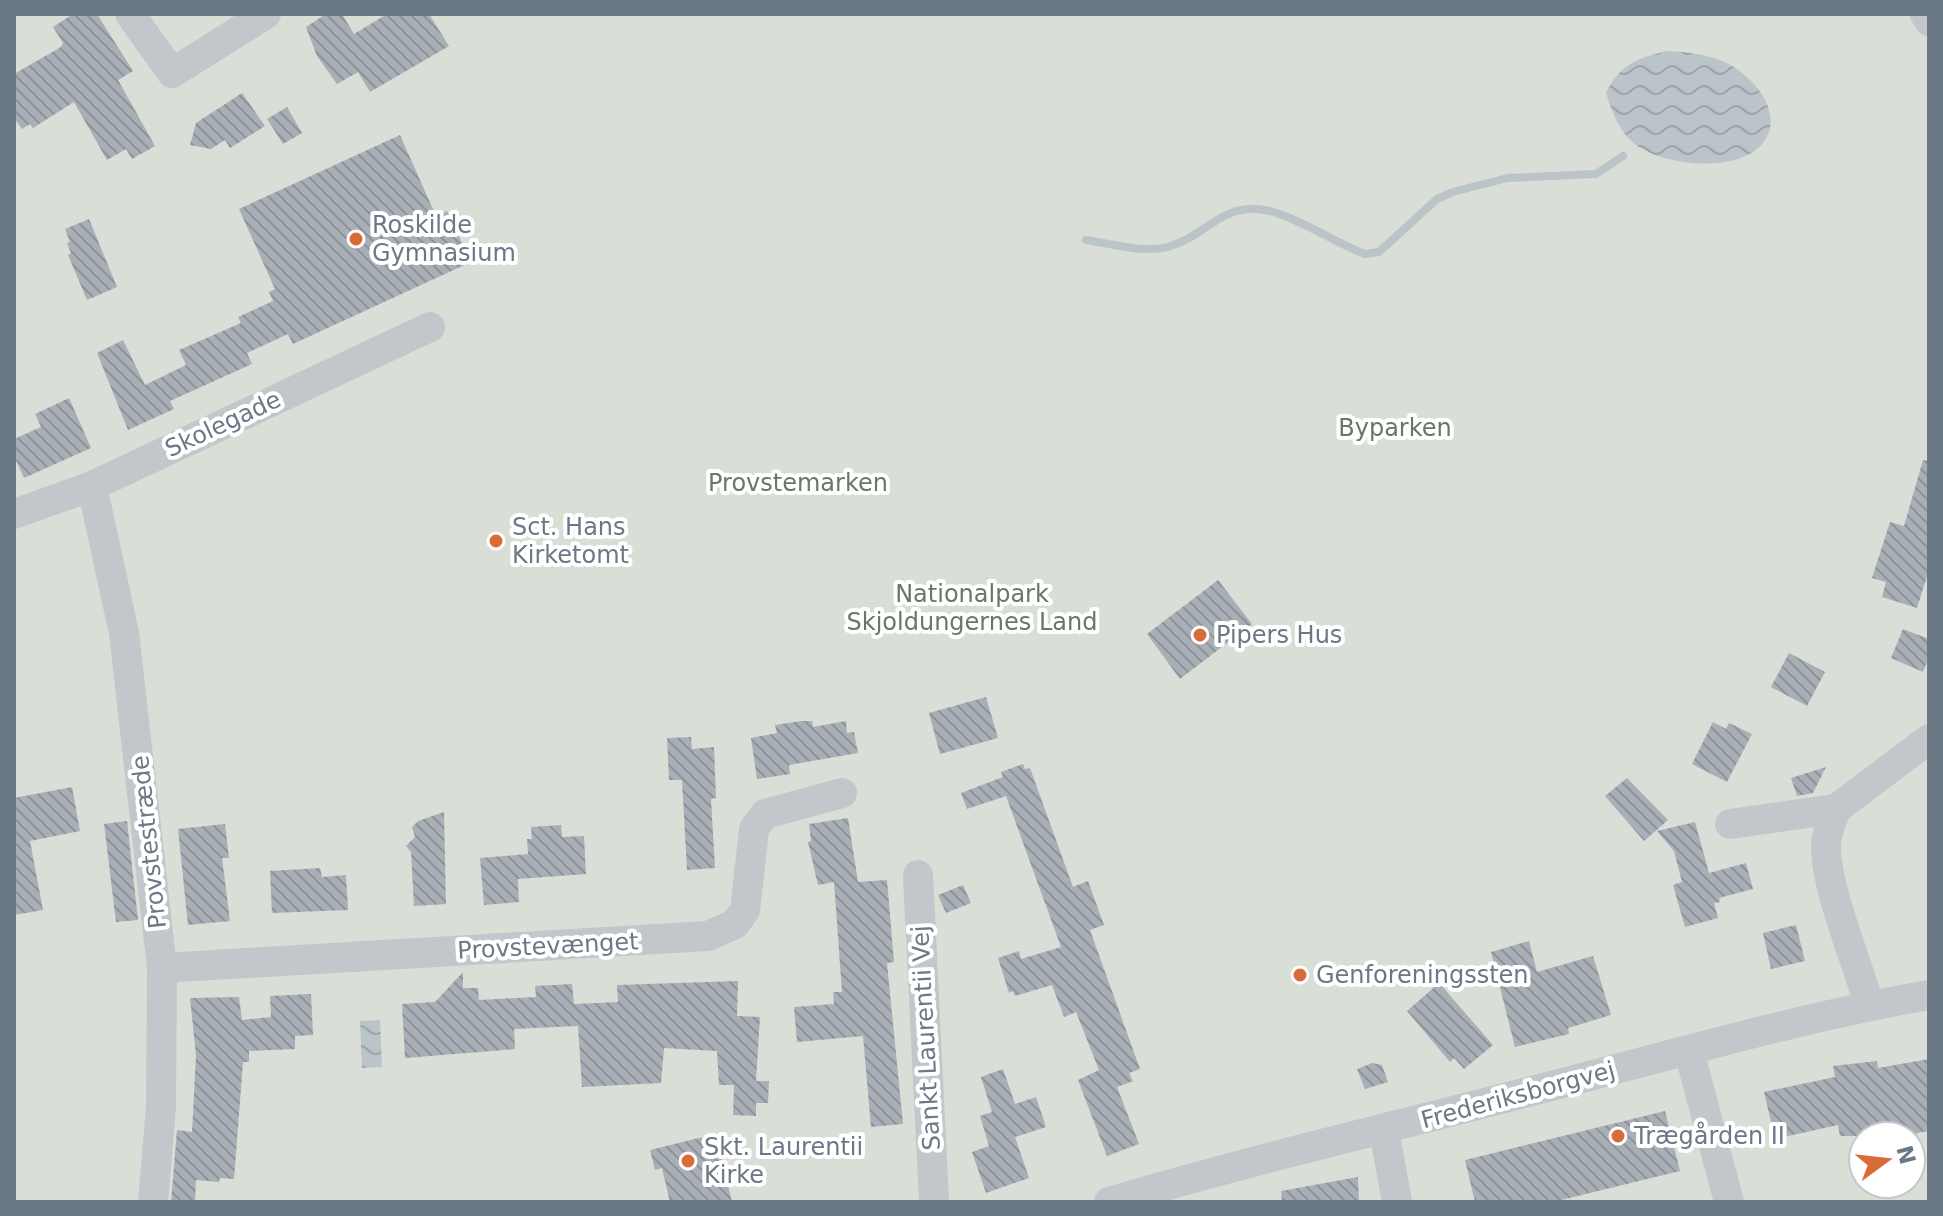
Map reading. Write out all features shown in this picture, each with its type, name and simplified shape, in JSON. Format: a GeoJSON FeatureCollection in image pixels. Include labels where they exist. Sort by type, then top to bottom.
{"type":"FeatureCollection","features":[{"type":"Feature","properties":{"kind":"street"},"geometry":{"type":"LineString","coordinates":[[130,14],[172,73],[266,14]]}},
{"type":"Feature","properties":{"kind":"street"},"geometry":{"type":"LineString","coordinates":[[1925,14],[1929,21]]}},
{"type":"Feature","properties":{"kind":"street","name":"Skolegade"},"geometry":{"type":"LineString","coordinates":[[14,514],[92,486],[430,327]]}},
{"type":"Feature","properties":{"kind":"street","name":"Provstestræde"},"geometry":{"type":"LineString","coordinates":[[92,486],[124,633],[162,968],[161,1108],[153,1202]]}},
{"type":"Feature","properties":{"kind":"street"},"geometry":{"type":"LineString","coordinates":[[1730,824],[1836,809],[1929,739]]}},
{"type":"Feature","properties":{"kind":"street","name":"Provstevænget"},"geometry":{"type":"LineString","coordinates":[[162,968],[708,936],[735,924],[745,910],[754,829],[765,814],[842,793]]}},
{"type":"Feature","properties":{"kind":"street"},"geometry":{"type":"LineString","coordinates":[[1836,809],[1826,846],[1832,880],[1869,1005]]}},
{"type":"Feature","properties":{"kind":"street","name":"Sankt Laurentii Vej"},"geometry":{"type":"LineString","coordinates":[[918,875],[934,1202]]}},
{"type":"Feature","properties":{"kind":"street","name":"Frederiksborgvej"},"geometry":{"type":"LineString","coordinates":[[1109,1202],[1192,1177],[1869,1005],[1929,995]]}},
{"type":"Feature","properties":{"kind":"street"},"geometry":{"type":"LineString","coordinates":[[1689,1051],[1729,1202]]}},
{"type":"Feature","properties":{"kind":"street"},"geometry":{"type":"LineString","coordinates":[[1384,1130],[1397,1202]]}},
{"type":"Feature","properties":{"kind":"green space","name":"Nationalpark Skjoldungernes Land"},"geometry":{"type":"Polygon","coordinates":[[[14,14],[1929,14],[1929,1202],[14,1202],[14,14]]]}},
{"type":"Feature","properties":{"kind":"water"},"geometry":{"type":"Polygon","coordinates":[[[1668,51],[1709,57],[1744,74],[1768,106],[1771,119],[1763,143],[1752,153],[1737,159],[1701,164],[1664,158],[1630,140],[1617,121],[1606,93],[1617,75],[1631,64],[1668,51]]]}},
{"type":"Feature","properties":{"kind":"water"},"geometry":{"type":"Polygon","coordinates":[[[380,1020],[382,1067],[362,1068],[360,1021],[380,1020]]]}},
{"type":"Feature","properties":{"kind":"building"},"geometry":{"type":"Polygon","coordinates":[[[73,14],[97,14],[133,71],[118,80],[155,146],[132,159],[126,149],[107,160],[74,102],[33,128],[30,124],[22,129],[14,118],[14,74],[61,47],[63,43],[53,27],[73,14]]]}},
{"type":"Feature","properties":{"kind":"building"},"geometry":{"type":"Polygon","coordinates":[[[326,14],[342,14],[354,34],[387,14],[429,14],[449,46],[370,92],[358,72],[337,84],[317,56],[306,27],[326,14]]]}},
{"type":"Feature","properties":{"kind":"building"},"geometry":{"type":"Polygon","coordinates":[[[242,93],[265,126],[230,148],[225,140],[211,149],[190,145],[196,123],[242,93]]]}},
{"type":"Feature","properties":{"kind":"building"},"geometry":{"type":"Polygon","coordinates":[[[287,107],[302,133],[283,144],[267,119],[287,107]]]}},
{"type":"Feature","properties":{"kind":"building","name":"Roskilde Gymnasium"},"geometry":{"type":"Polygon","coordinates":[[[400,135],[436,216],[447,211],[471,262],[293,344],[288,334],[247,353],[252,364],[170,401],[174,409],[128,430],[97,353],[123,340],[145,385],[186,365],[179,350],[241,323],[238,317],[273,301],[269,292],[275,289],[239,209],[400,135]]]}},
{"type":"Feature","properties":{"kind":"building"},"geometry":{"type":"Polygon","coordinates":[[[89,219],[117,287],[87,300],[68,255],[71,253],[67,243],[70,242],[65,229],[89,219]]]}},
{"type":"Feature","properties":{"kind":"building"},"geometry":{"type":"Polygon","coordinates":[[[69,398],[91,448],[24,478],[14,456],[14,439],[41,427],[35,414],[69,398]]]}},
{"type":"Feature","properties":{"kind":"building"},"geometry":{"type":"Polygon","coordinates":[[[1923,460],[1929,461],[1929,570],[1917,608],[1882,597],[1886,582],[1872,578],[1890,522],[1904,526],[1923,460]]]}},
{"type":"Feature","properties":{"kind":"building","name":"Pipers Hus"},"geometry":{"type":"Polygon","coordinates":[[[1218,580],[1252,624],[1180,679],[1147,634],[1218,580]]]}},
{"type":"Feature","properties":{"kind":"building"},"geometry":{"type":"Polygon","coordinates":[[[1903,629],[1929,639],[1929,657],[1923,672],[1891,658],[1903,629]]]}},
{"type":"Feature","properties":{"kind":"building"},"geometry":{"type":"Polygon","coordinates":[[[1789,653],[1825,672],[1807,706],[1771,687],[1789,653]]]}},
{"type":"Feature","properties":{"kind":"building"},"geometry":{"type":"Polygon","coordinates":[[[986,697],[998,738],[940,754],[929,713],[986,697]]]}},
{"type":"Feature","properties":{"kind":"building"},"geometry":{"type":"Polygon","coordinates":[[[812,721],[813,727],[846,721],[847,733],[854,732],[858,753],[789,765],[790,774],[757,779],[751,738],[777,733],[775,725],[812,721]]]}},
{"type":"Feature","properties":{"kind":"building"},"geometry":{"type":"Polygon","coordinates":[[[1713,722],[1726,729],[1729,723],[1752,734],[1727,782],[1692,764],[1713,722]]]}},
{"type":"Feature","properties":{"kind":"building"},"geometry":{"type":"Polygon","coordinates":[[[691,737],[692,749],[714,747],[716,798],[711,799],[715,868],[687,870],[682,780],[669,780],[667,738],[691,737]]]}},
{"type":"Feature","properties":{"kind":"building"},"geometry":{"type":"Polygon","coordinates":[[[1023,764],[1025,769],[1030,768],[1073,887],[1088,881],[1104,925],[1090,930],[1140,1069],[1129,1073],[1133,1081],[1117,1087],[1139,1144],[1107,1156],[1078,1080],[1099,1070],[1076,1012],[1064,1017],[1052,985],[1015,996],[1013,991],[1009,993],[998,958],[1019,951],[1021,959],[1061,947],[1006,796],[967,809],[961,793],[1003,777],[1001,772],[1023,764]]]}},
{"type":"Feature","properties":{"kind":"building"},"geometry":{"type":"Polygon","coordinates":[[[1826,767],[1813,793],[1797,796],[1791,778],[1826,767]]]}},
{"type":"Feature","properties":{"kind":"building"},"geometry":{"type":"Polygon","coordinates":[[[1627,778],[1668,820],[1644,841],[1605,796],[1627,778]]]}},
{"type":"Feature","properties":{"kind":"building"},"geometry":{"type":"Polygon","coordinates":[[[72,787],[80,831],[30,841],[43,910],[14,915],[14,798],[72,787]]]}},
{"type":"Feature","properties":{"kind":"building"},"geometry":{"type":"Polygon","coordinates":[[[444,812],[446,904],[414,906],[411,852],[406,846],[415,837],[412,827],[418,821],[444,812]]]}},
{"type":"Feature","properties":{"kind":"building"},"geometry":{"type":"Polygon","coordinates":[[[848,818],[858,882],[887,880],[894,962],[887,963],[903,1124],[871,1127],[863,1036],[797,1042],[794,1007],[834,1004],[833,992],[842,992],[834,882],[818,885],[808,842],[811,841],[809,824],[848,818]]]}},
{"type":"Feature","properties":{"kind":"building"},"geometry":{"type":"Polygon","coordinates":[[[127,821],[138,920],[116,922],[104,824],[127,821]]]}},
{"type":"Feature","properties":{"kind":"building"},"geometry":{"type":"Polygon","coordinates":[[[1695,822],[1709,873],[1746,863],[1753,889],[1719,898],[1720,902],[1714,903],[1718,918],[1685,927],[1673,885],[1682,882],[1674,851],[1657,831],[1695,822]]]}},
{"type":"Feature","properties":{"kind":"building"},"geometry":{"type":"Polygon","coordinates":[[[225,824],[229,858],[222,858],[230,921],[188,925],[178,829],[225,824]]]}},
{"type":"Feature","properties":{"kind":"building"},"geometry":{"type":"Polygon","coordinates":[[[561,825],[562,837],[584,836],[586,874],[518,879],[519,902],[484,905],[480,858],[528,854],[527,839],[532,839],[531,827],[561,825]]]}},
{"type":"Feature","properties":{"kind":"building"},"geometry":{"type":"Polygon","coordinates":[[[320,868],[322,877],[346,875],[348,910],[272,913],[270,871],[320,868]]]}},
{"type":"Feature","properties":{"kind":"building"},"geometry":{"type":"Polygon","coordinates":[[[963,885],[971,903],[946,913],[938,895],[963,885]]]}},
{"type":"Feature","properties":{"kind":"building"},"geometry":{"type":"Polygon","coordinates":[[[1796,925],[1805,961],[1771,969],[1763,933],[1796,925]]]}},
{"type":"Feature","properties":{"kind":"building"},"geometry":{"type":"Polygon","coordinates":[[[1529,941],[1537,972],[1593,956],[1611,1015],[1568,1028],[1569,1034],[1515,1047],[1491,952],[1529,941]]]}},
{"type":"Feature","properties":{"kind":"building"},"geometry":{"type":"Polygon","coordinates":[[[463,972],[463,988],[478,988],[479,1000],[536,997],[535,986],[572,984],[574,1004],[618,1002],[617,985],[738,981],[737,1016],[760,1017],[756,1081],[769,1081],[768,1103],[756,1103],[756,1116],[733,1115],[734,1085],[719,1085],[717,1051],[664,1048],[661,1083],[582,1087],[578,1026],[514,1029],[515,1049],[405,1058],[402,1004],[435,1002],[463,972]]]}},
{"type":"Feature","properties":{"kind":"building"},"geometry":{"type":"Polygon","coordinates":[[[1439,983],[1493,1045],[1464,1069],[1454,1058],[1450,1062],[1407,1011],[1439,983]]]}},
{"type":"Feature","properties":{"kind":"building"},"geometry":{"type":"Polygon","coordinates":[[[311,994],[313,1035],[295,1036],[295,1049],[249,1051],[249,1062],[243,1062],[234,1179],[220,1178],[219,1182],[196,1180],[195,1202],[171,1202],[177,1130],[192,1132],[196,1055],[190,998],[239,997],[242,1020],[271,1017],[270,996],[311,994]]]}},
{"type":"Feature","properties":{"kind":"building"},"geometry":{"type":"Polygon","coordinates":[[[1929,1059],[1929,1131],[1927,1120],[1847,1120],[1847,1136],[1840,1136],[1838,1125],[1775,1139],[1764,1092],[1835,1077],[1833,1066],[1877,1061],[1878,1068],[1929,1059]]]}},
{"type":"Feature","properties":{"kind":"building"},"geometry":{"type":"Polygon","coordinates":[[[1372,1063],[1382,1065],[1388,1082],[1365,1089],[1357,1069],[1372,1063]]]}},
{"type":"Feature","properties":{"kind":"building"},"geometry":{"type":"Polygon","coordinates":[[[1003,1069],[1015,1104],[1036,1097],[1046,1127],[1015,1137],[1029,1178],[986,1193],[972,1152],[989,1146],[980,1116],[992,1112],[981,1077],[1003,1069]]]}},
{"type":"Feature","properties":{"kind":"building","name":"Trægården II"},"geometry":{"type":"Polygon","coordinates":[[[1665,1111],[1680,1171],[1553,1202],[1475,1202],[1465,1160],[1665,1111]]]}},
{"type":"Feature","properties":{"kind":"building","name":"Skt. Laurentii Kirke"},"geometry":{"type":"Polygon","coordinates":[[[723,1132],[728,1152],[721,1155],[732,1202],[670,1202],[662,1168],[655,1170],[650,1150],[723,1132]]]}},
{"type":"Feature","properties":{"kind":"building"},"geometry":{"type":"Polygon","coordinates":[[[1358,1177],[1359,1202],[1282,1202],[1281,1191],[1358,1177]]]}},
{"type":"Feature","properties":{"kind":"waterway"},"geometry":{"type":"LineString","coordinates":[[1086,240],[1129,248],[1161,248],[1184,241],[1225,215],[1249,209],[1288,217],[1365,254],[1379,252],[1437,199],[1453,192],[1507,178],[1596,174],[1623,156]]}},
{"type":"Feature","properties":{"kind":"place","name":"Roskilde Gymnasium"},"geometry":{"type":"Point","coordinates":[356,239]}},
{"type":"Feature","properties":{"kind":"place","name":"Sct. Hans Kirketomt"},"geometry":{"type":"Point","coordinates":[496,541]}},
{"type":"Feature","properties":{"kind":"place","name":"Pipers Hus"},"geometry":{"type":"Point","coordinates":[1200,635]}},
{"type":"Feature","properties":{"kind":"place","name":"Genforeningssten"},"geometry":{"type":"Point","coordinates":[1300,975]}},
{"type":"Feature","properties":{"kind":"place","name":"Trægården II"},"geometry":{"type":"Point","coordinates":[1618,1136]}},
{"type":"Feature","properties":{"kind":"place","name":"Skt. Laurentii Kirke"},"geometry":{"type":"Point","coordinates":[688,1161]}},
{"type":"Feature","properties":{"kind":"park label","name":"Byparken"},"geometry":{"type":"Point","coordinates":[1395,428]}},
{"type":"Feature","properties":{"kind":"park label","name":"Provstemarken"},"geometry":{"type":"Point","coordinates":[798,483]}}]}
